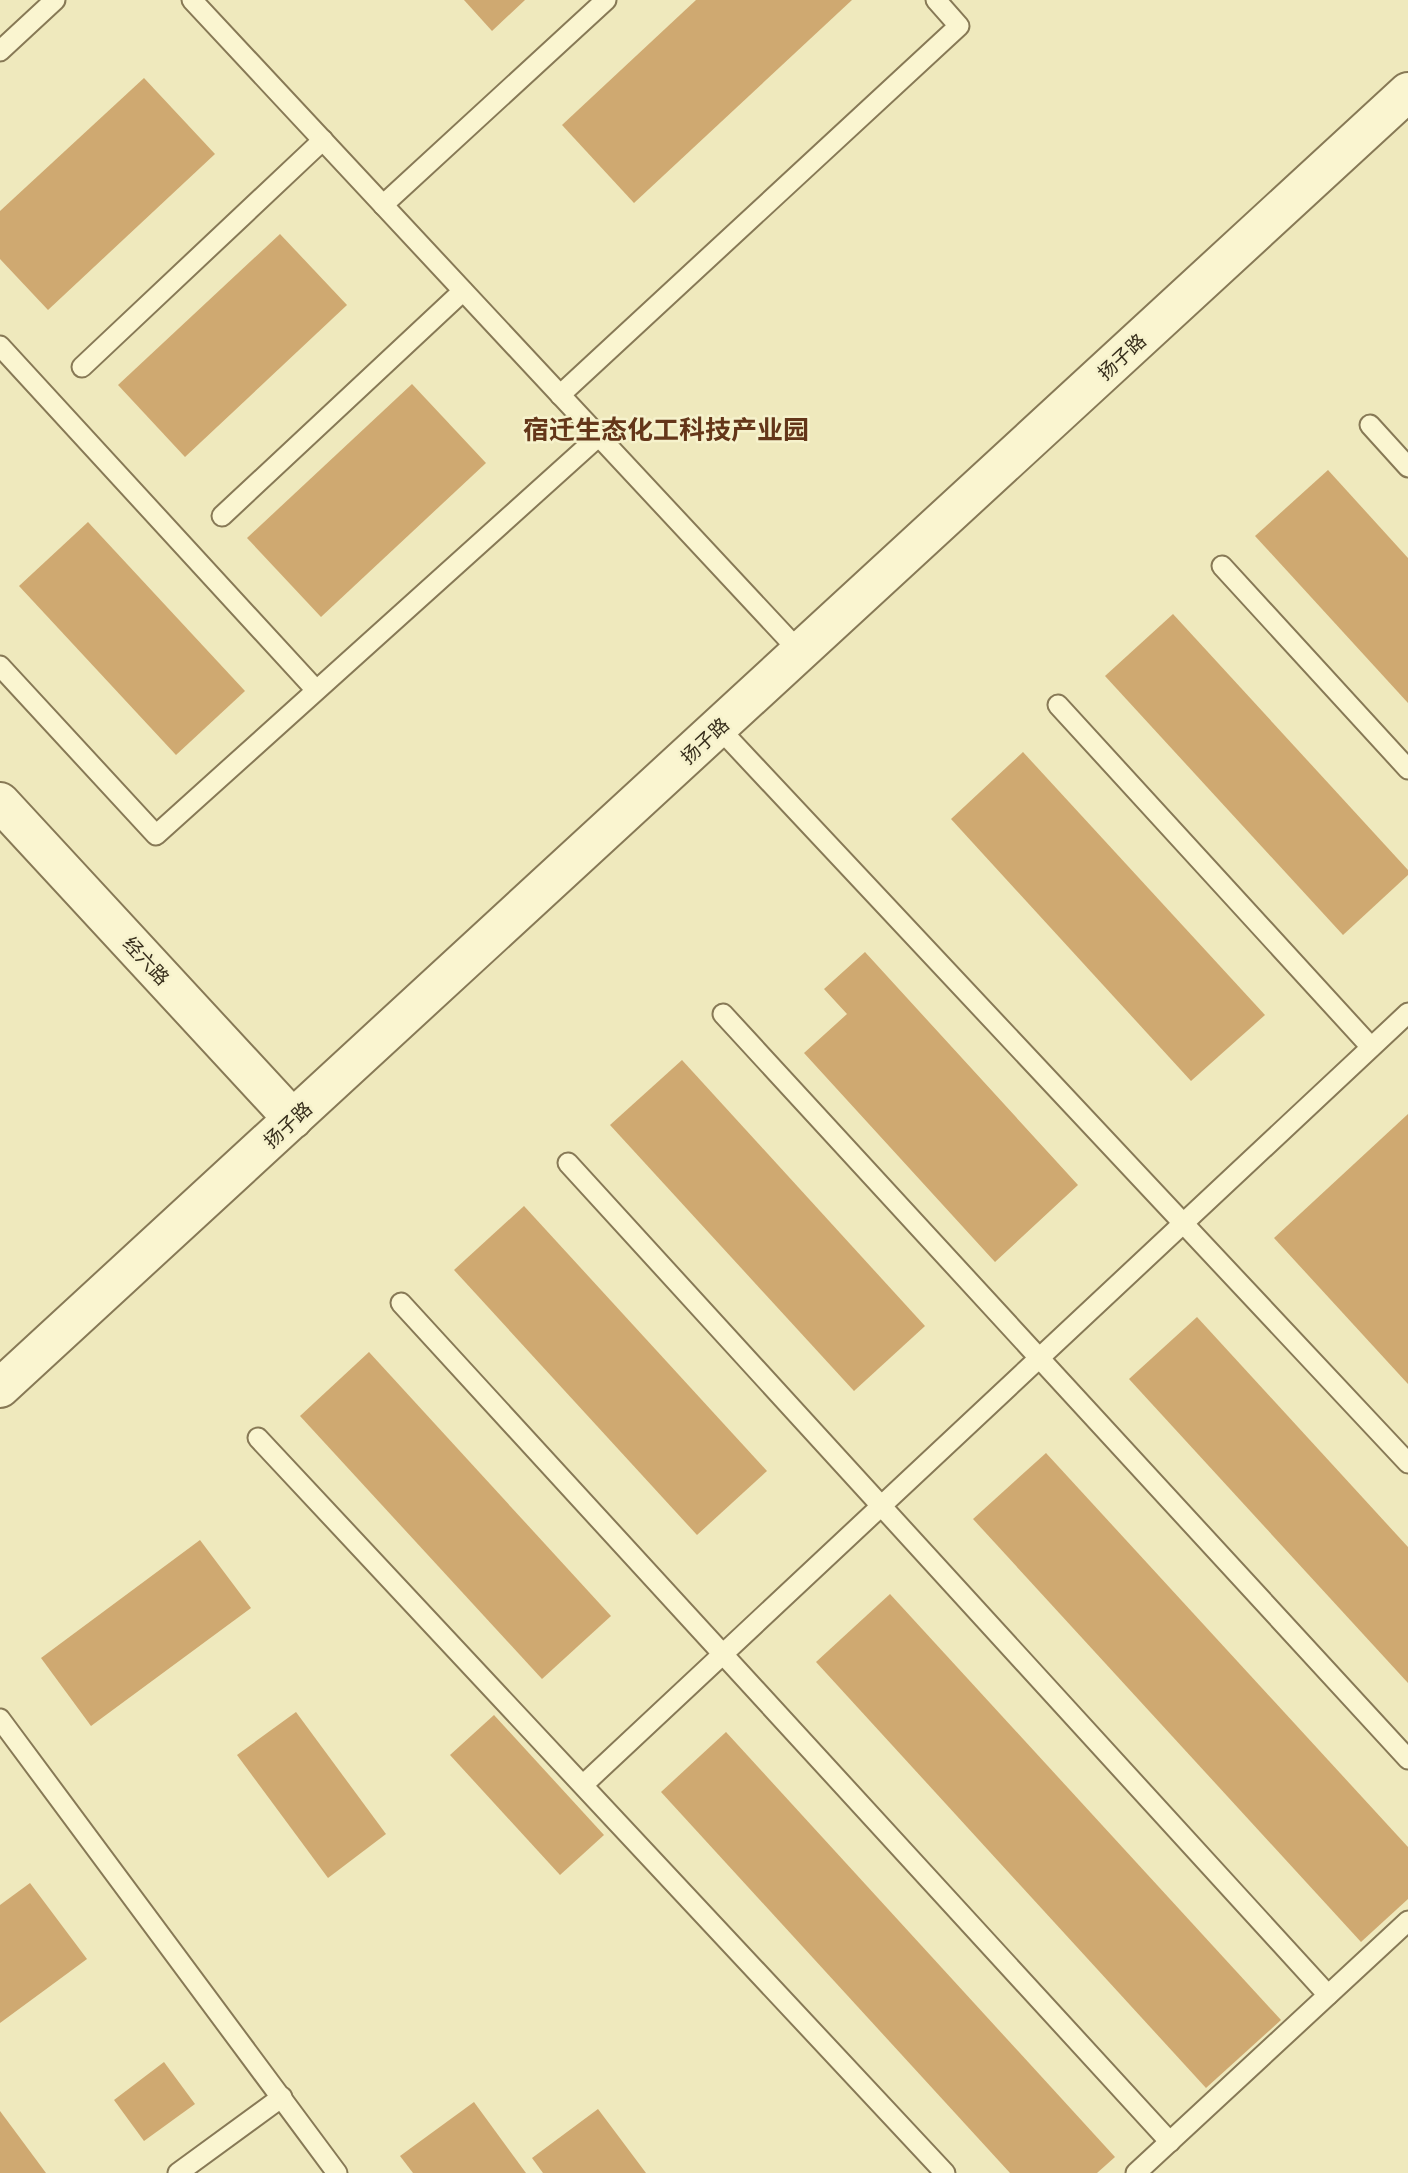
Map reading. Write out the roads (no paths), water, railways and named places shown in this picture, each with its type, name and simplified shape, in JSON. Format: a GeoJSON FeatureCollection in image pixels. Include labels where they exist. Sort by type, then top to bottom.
{"type":"FeatureCollection","features":[{"type":"Feature","properties":{"kind":"street","name":"扬子路"},"geometry":{"type":"LineString","coordinates":[[0,1388],[1408,92]]}},
{"type":"Feature","properties":{"kind":"street","name":"经六路"},"geometry":{"type":"LineString","coordinates":[[0,802],[293,1119]]}},
{"type":"Feature","properties":{"kind":"lane"},"geometry":{"type":"LineString","coordinates":[[0,51],[55,0]]}},
{"type":"Feature","properties":{"kind":"lane"},"geometry":{"type":"LineString","coordinates":[[192,0],[800,652]]}},
{"type":"Feature","properties":{"kind":"lane"},"geometry":{"type":"LineString","coordinates":[[383,205],[606,0]]}},
{"type":"Feature","properties":{"kind":"lane"},"geometry":{"type":"LineString","coordinates":[[560,395],[959,26],[936,0]]}},
{"type":"Feature","properties":{"kind":"lane"},"geometry":{"type":"LineString","coordinates":[[82,367],[323,140]]}},
{"type":"Feature","properties":{"kind":"lane"},"geometry":{"type":"LineString","coordinates":[[222,516],[463,290]]}},
{"type":"Feature","properties":{"kind":"lane"},"geometry":{"type":"LineString","coordinates":[[0,346],[316,690]]}},
{"type":"Feature","properties":{"kind":"lane"},"geometry":{"type":"LineString","coordinates":[[1370,425],[1408,467]]}},
{"type":"Feature","properties":{"kind":"lane"},"geometry":{"type":"LineString","coordinates":[[0,666],[156,835],[598,436]]}},
{"type":"Feature","properties":{"kind":"lane"},"geometry":{"type":"LineString","coordinates":[[1222,566],[1408,769]]}},
{"type":"Feature","properties":{"kind":"lane"},"geometry":{"type":"LineString","coordinates":[[1058,705],[1371,1048]]}},
{"type":"Feature","properties":{"kind":"lane"},"geometry":{"type":"LineString","coordinates":[[718,727],[1408,1464]]}},
{"type":"Feature","properties":{"kind":"lane"},"geometry":{"type":"LineString","coordinates":[[583,1786],[1408,1013]]}},
{"type":"Feature","properties":{"kind":"lane"},"geometry":{"type":"LineString","coordinates":[[723,1014],[1408,1759]]}},
{"type":"Feature","properties":{"kind":"lane"},"geometry":{"type":"LineString","coordinates":[[568,1163],[1328,1995]]}},
{"type":"Feature","properties":{"kind":"lane"},"geometry":{"type":"LineString","coordinates":[[401,1303],[1170,2142]]}},
{"type":"Feature","properties":{"kind":"lane"},"geometry":{"type":"LineString","coordinates":[[258,1438],[945,2173]]}},
{"type":"Feature","properties":{"kind":"lane"},"geometry":{"type":"LineString","coordinates":[[0,1719],[337,2173]]}},
{"type":"Feature","properties":{"kind":"lane"},"geometry":{"type":"LineString","coordinates":[[1136,2173],[1408,1922]]}},
{"type":"Feature","properties":{"kind":"lane"},"geometry":{"type":"LineString","coordinates":[[178,2173],[282,2097]]}},
{"type":"Feature","properties":{"kind":"district","name":"宿迁生态化工科技产业园"},"geometry":{"type":"Point","coordinates":[666,428]}}]}
